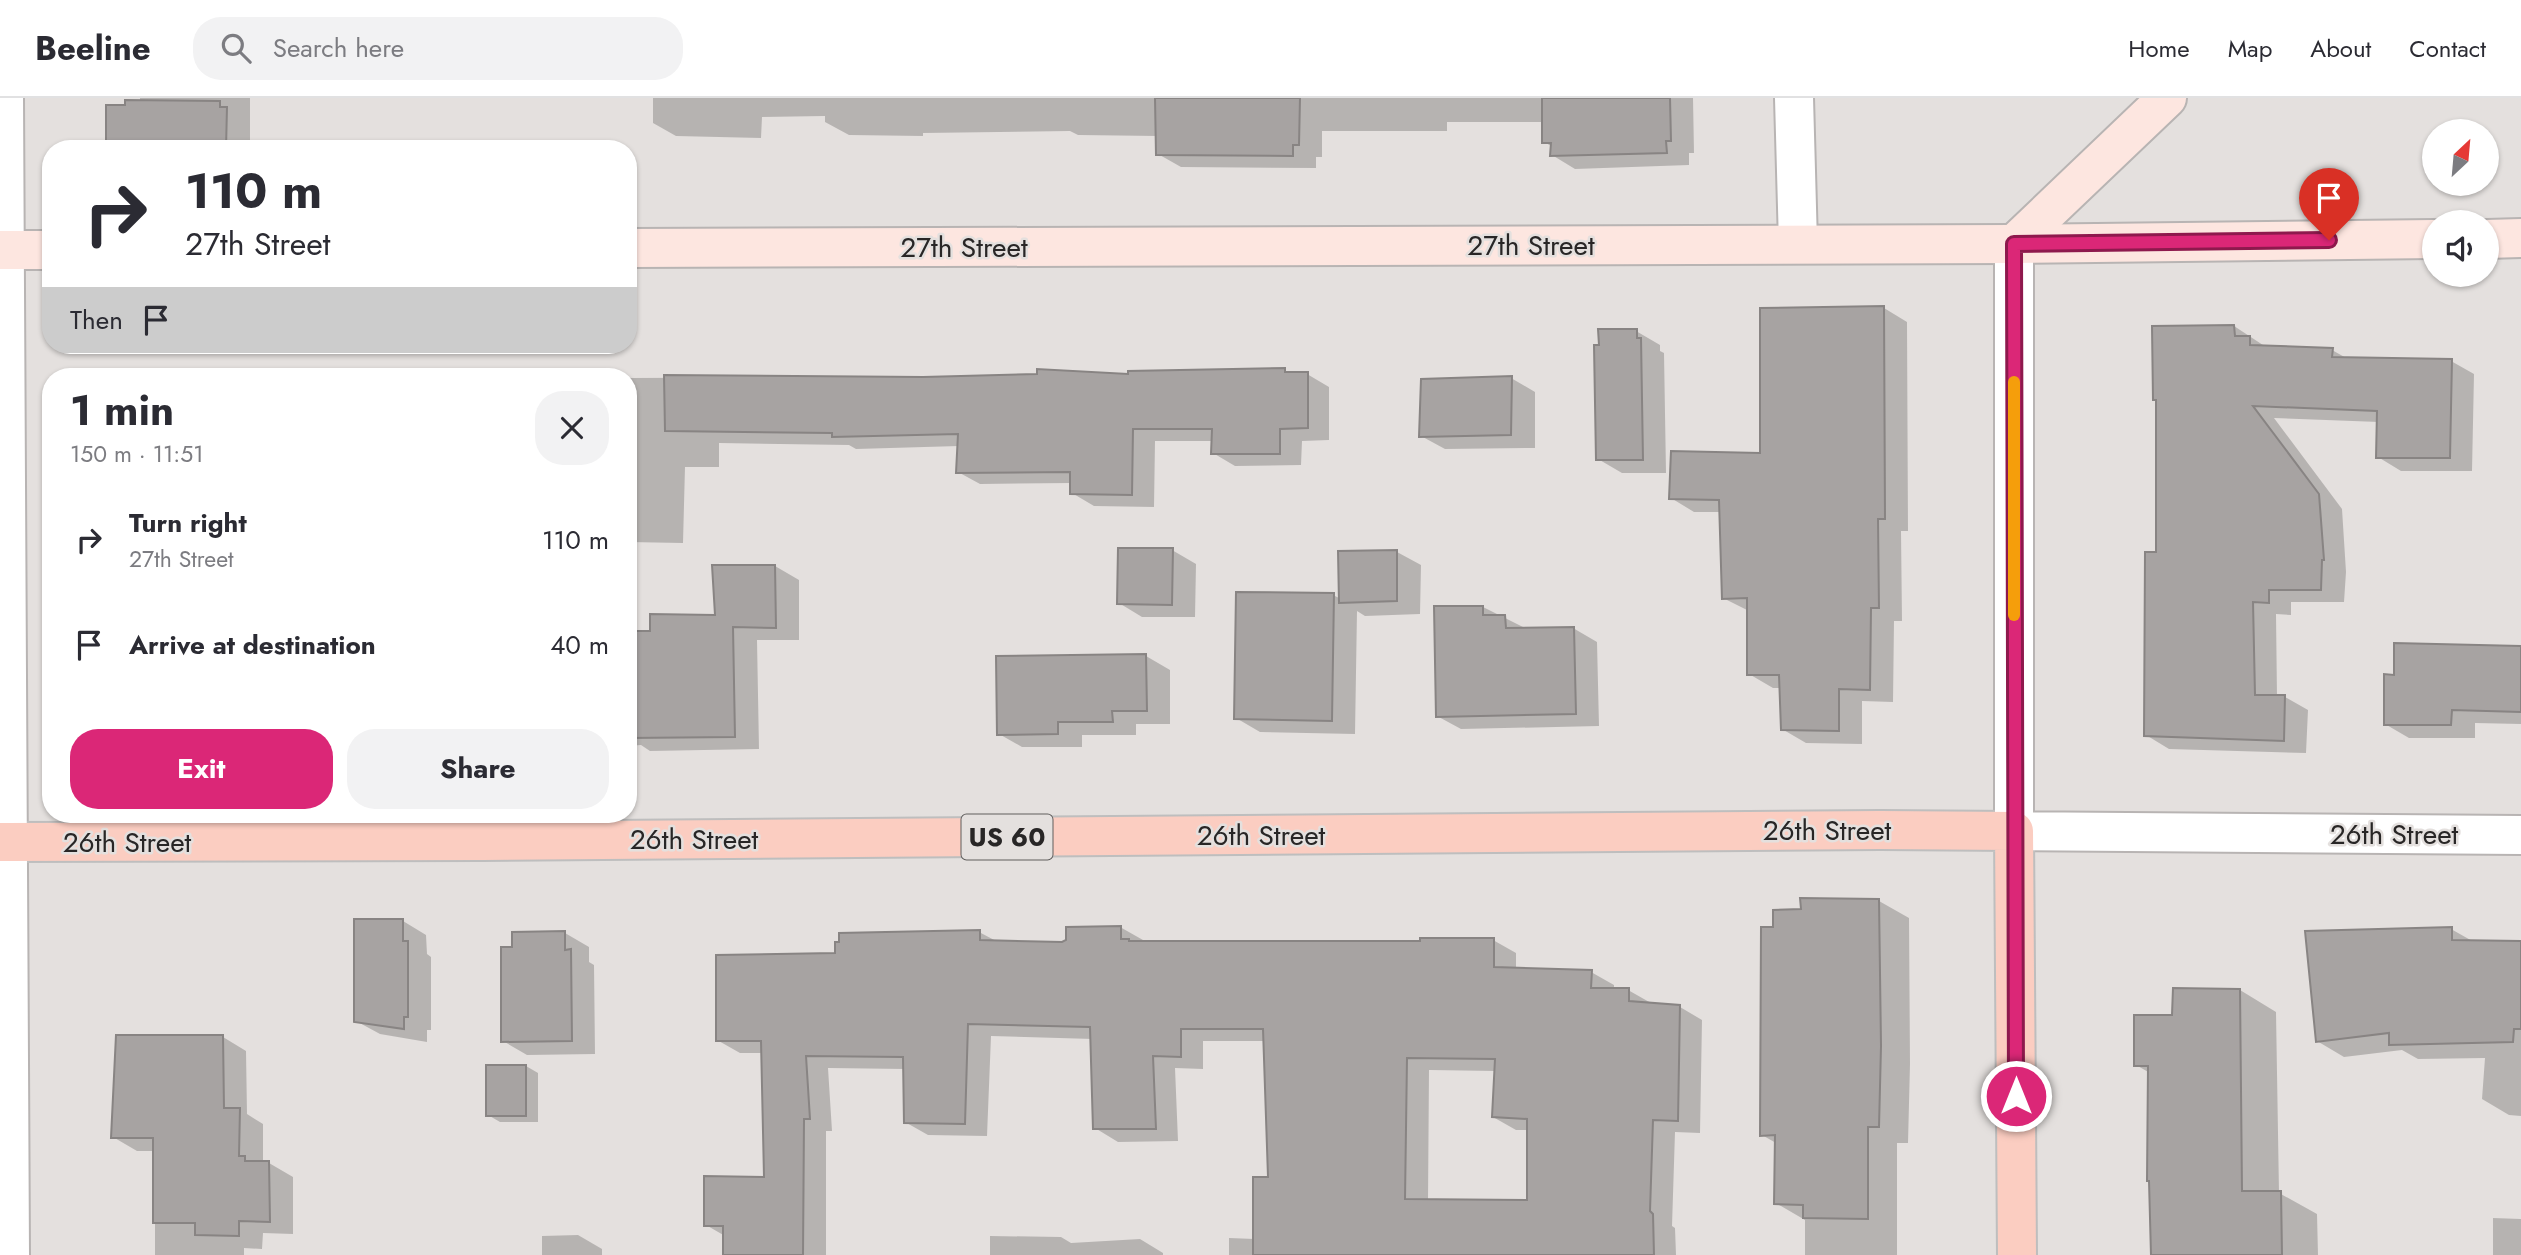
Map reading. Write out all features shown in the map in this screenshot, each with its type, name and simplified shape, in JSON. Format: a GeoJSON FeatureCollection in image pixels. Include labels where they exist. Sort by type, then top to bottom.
{"type":"FeatureCollection","features":[{"type":"Feature","properties":{"kind":"main road"},"geometry":{"type":"LineString","coordinates":[[2014,244],[2167,98]]}},
{"type":"Feature","properties":{"kind":"main road"},"geometry":{"type":"LineString","coordinates":[[2499,239],[2521,238]]}},
{"type":"Feature","properties":{"kind":"main road","name":"27th Street"},"geometry":{"type":"LineString","coordinates":[[637,248],[2014,244],[2422,239]]}},
{"type":"Feature","properties":{"kind":"main road"},"geometry":{"type":"LineString","coordinates":[[2,250],[42,250]]}},
{"type":"Feature","properties":{"kind":"main road"},"geometry":{"type":"LineString","coordinates":[[2014,831],[2017,1255]]}},
{"type":"Feature","properties":{"kind":"main road","name":"26th Street"},"geometry":{"type":"LineString","coordinates":[[4,842],[2014,831]]}},
{"type":"Feature","properties":{"kind":"street"},"geometry":{"type":"LineString","coordinates":[[4,98],[4,842],[9,1255]]}},
{"type":"Feature","properties":{"kind":"street"},"geometry":{"type":"LineString","coordinates":[[1794,98],[1798,244]]}},
{"type":"Feature","properties":{"kind":"street"},"geometry":{"type":"LineString","coordinates":[[2014,244],[2014,831]]}},
{"type":"Feature","properties":{"kind":"street","name":"26th Street"},"geometry":{"type":"LineString","coordinates":[[2014,831],[2521,835]]}},
{"type":"Feature","properties":{"kind":"building"},"geometry":{"type":"Polygon","coordinates":[[[1155,98],[1300,98],[1299,145],[1293,145],[1293,156],[1156,155],[1155,98]]]}},
{"type":"Feature","properties":{"kind":"building"},"geometry":{"type":"Polygon","coordinates":[[[1542,98],[1670,98],[1671,141],[1666,141],[1667,153],[1550,156],[1551,143],[1542,143],[1542,98]]]}},
{"type":"Feature","properties":{"kind":"building"},"geometry":{"type":"Polygon","coordinates":[[[125,100],[220,101],[220,107],[227,107],[226,140],[106,140],[106,105],[125,105],[125,100]]]}},
{"type":"Feature","properties":{"kind":"building"},"geometry":{"type":"Polygon","coordinates":[[[1884,306],[1885,519],[1878,519],[1879,608],[1871,608],[1870,690],[1839,689],[1839,731],[1781,730],[1779,675],[1747,675],[1747,598],[1722,599],[1719,500],[1669,499],[1671,451],[1760,453],[1760,308],[1884,306]]]}},
{"type":"Feature","properties":{"kind":"building"},"geometry":{"type":"Polygon","coordinates":[[[2234,325],[2235,336],[2250,336],[2250,345],[2333,348],[2332,357],[2452,359],[2450,458],[2376,458],[2377,411],[2253,406],[2319,494],[2324,560],[2321,590],[2269,590],[2269,603],[2253,602],[2255,695],[2285,695],[2284,741],[2144,736],[2145,552],[2156,552],[2156,400],[2153,400],[2152,326],[2234,325]]]}},
{"type":"Feature","properties":{"kind":"building"},"geometry":{"type":"Polygon","coordinates":[[[1598,329],[1637,329],[1637,338],[1641,338],[1643,460],[1596,460],[1594,345],[1599,345],[1598,329]]]}},
{"type":"Feature","properties":{"kind":"building"},"geometry":{"type":"Polygon","coordinates":[[[1285,368],[1285,372],[1308,372],[1308,428],[1280,429],[1280,454],[1211,454],[1212,429],[1133,429],[1132,495],[1070,494],[1070,472],[956,473],[958,434],[832,437],[832,433],[665,431],[664,375],[923,377],[1037,374],[1037,369],[1128,374],[1128,371],[1285,368]]]}},
{"type":"Feature","properties":{"kind":"building"},"geometry":{"type":"Polygon","coordinates":[[[1512,376],[1511,435],[1419,437],[1421,379],[1512,376]]]}},
{"type":"Feature","properties":{"kind":"building"},"geometry":{"type":"Polygon","coordinates":[[[1118,548],[1173,548],[1172,605],[1117,604],[1118,548]]]}},
{"type":"Feature","properties":{"kind":"building"},"geometry":{"type":"Polygon","coordinates":[[[1397,550],[1397,601],[1339,603],[1338,551],[1397,550]]]}},
{"type":"Feature","properties":{"kind":"building"},"geometry":{"type":"Polygon","coordinates":[[[712,565],[775,565],[776,628],[733,627],[735,737],[637,738],[637,631],[650,631],[650,614],[715,615],[712,565]]]}},
{"type":"Feature","properties":{"kind":"building"},"geometry":{"type":"Polygon","coordinates":[[[1236,592],[1334,593],[1332,721],[1234,719],[1236,592]]]}},
{"type":"Feature","properties":{"kind":"building"},"geometry":{"type":"Polygon","coordinates":[[[1434,606],[1483,606],[1483,615],[1505,615],[1506,628],[1574,627],[1576,714],[1436,717],[1434,606]]]}},
{"type":"Feature","properties":{"kind":"building"},"geometry":{"type":"Polygon","coordinates":[[[2394,643],[2521,646],[2521,712],[2452,710],[2451,725],[2384,725],[2384,674],[2394,675],[2394,643]]]}},
{"type":"Feature","properties":{"kind":"building"},"geometry":{"type":"Polygon","coordinates":[[[1146,654],[1147,711],[1112,711],[1113,722],[1058,722],[1058,734],[997,735],[996,656],[1146,654]]]}},
{"type":"Feature","properties":{"kind":"building"},"geometry":{"type":"Polygon","coordinates":[[[1800,898],[1879,899],[1879,1127],[1868,1127],[1868,1219],[1803,1218],[1803,1205],[1774,1204],[1775,1135],[1760,1136],[1761,927],[1773,927],[1773,910],[1801,909],[1800,898]]]}},
{"type":"Feature","properties":{"kind":"building"},"geometry":{"type":"Polygon","coordinates":[[[354,919],[403,919],[403,941],[408,941],[408,1017],[404,1017],[404,1029],[354,1022],[354,919]]]}},
{"type":"Feature","properties":{"kind":"building"},"geometry":{"type":"Polygon","coordinates":[[[1121,926],[1121,939],[1129,941],[1420,941],[1420,938],[1494,938],[1494,967],[1592,970],[1591,988],[1629,988],[1629,1001],[1680,1005],[1678,1121],[1653,1120],[1650,1211],[1653,1214],[1654,1255],[1253,1255],[1253,1177],[1268,1177],[1263,1029],[1181,1029],[1181,1057],[1153,1056],[1156,1129],[1093,1129],[1090,1027],[968,1024],[965,1124],[904,1123],[903,1057],[806,1056],[810,1119],[804,1119],[803,1255],[723,1255],[723,1226],[704,1226],[704,1176],[764,1177],[761,1041],[716,1041],[716,955],[835,953],[835,942],[839,942],[839,933],[980,930],[980,940],[1062,942],[1066,940],[1066,927],[1121,926]],[[1407,1058],[1405,1199],[1527,1200],[1527,1119],[1492,1117],[1495,1059],[1407,1058]]]}},
{"type":"Feature","properties":{"kind":"building"},"geometry":{"type":"Polygon","coordinates":[[[2452,927],[2452,940],[2521,941],[2521,1029],[2514,1029],[2513,1042],[2389,1045],[2389,1033],[2316,1042],[2305,931],[2452,927]]]}},
{"type":"Feature","properties":{"kind":"building"},"geometry":{"type":"Polygon","coordinates":[[[565,931],[565,950],[571,949],[572,1041],[501,1042],[501,947],[512,947],[512,932],[565,931]]]}},
{"type":"Feature","properties":{"kind":"building"},"geometry":{"type":"Polygon","coordinates":[[[2173,988],[2240,989],[2242,1191],[2281,1191],[2282,1255],[2151,1255],[2147,1181],[2148,1066],[2134,1066],[2134,1015],[2172,1015],[2173,988]]]}},
{"type":"Feature","properties":{"kind":"building"},"geometry":{"type":"Polygon","coordinates":[[[116,1035],[223,1035],[224,1108],[240,1108],[239,1156],[245,1156],[245,1161],[269,1161],[270,1222],[239,1221],[239,1236],[195,1235],[195,1223],[153,1223],[153,1138],[111,1138],[116,1035]]]}},
{"type":"Feature","properties":{"kind":"building"},"geometry":{"type":"Polygon","coordinates":[[[486,1065],[526,1065],[526,1116],[486,1116],[486,1065]]]}},
{"type":"Feature","properties":{"kind":"slow traffic"},"geometry":{"type":"LineString","coordinates":[[2014,382],[2014,615]]}},
{"type":"Feature","properties":{"kind":"route"},"geometry":{"type":"LineString","coordinates":[[2016,1096],[2014,244],[2329,240]]}}]}
